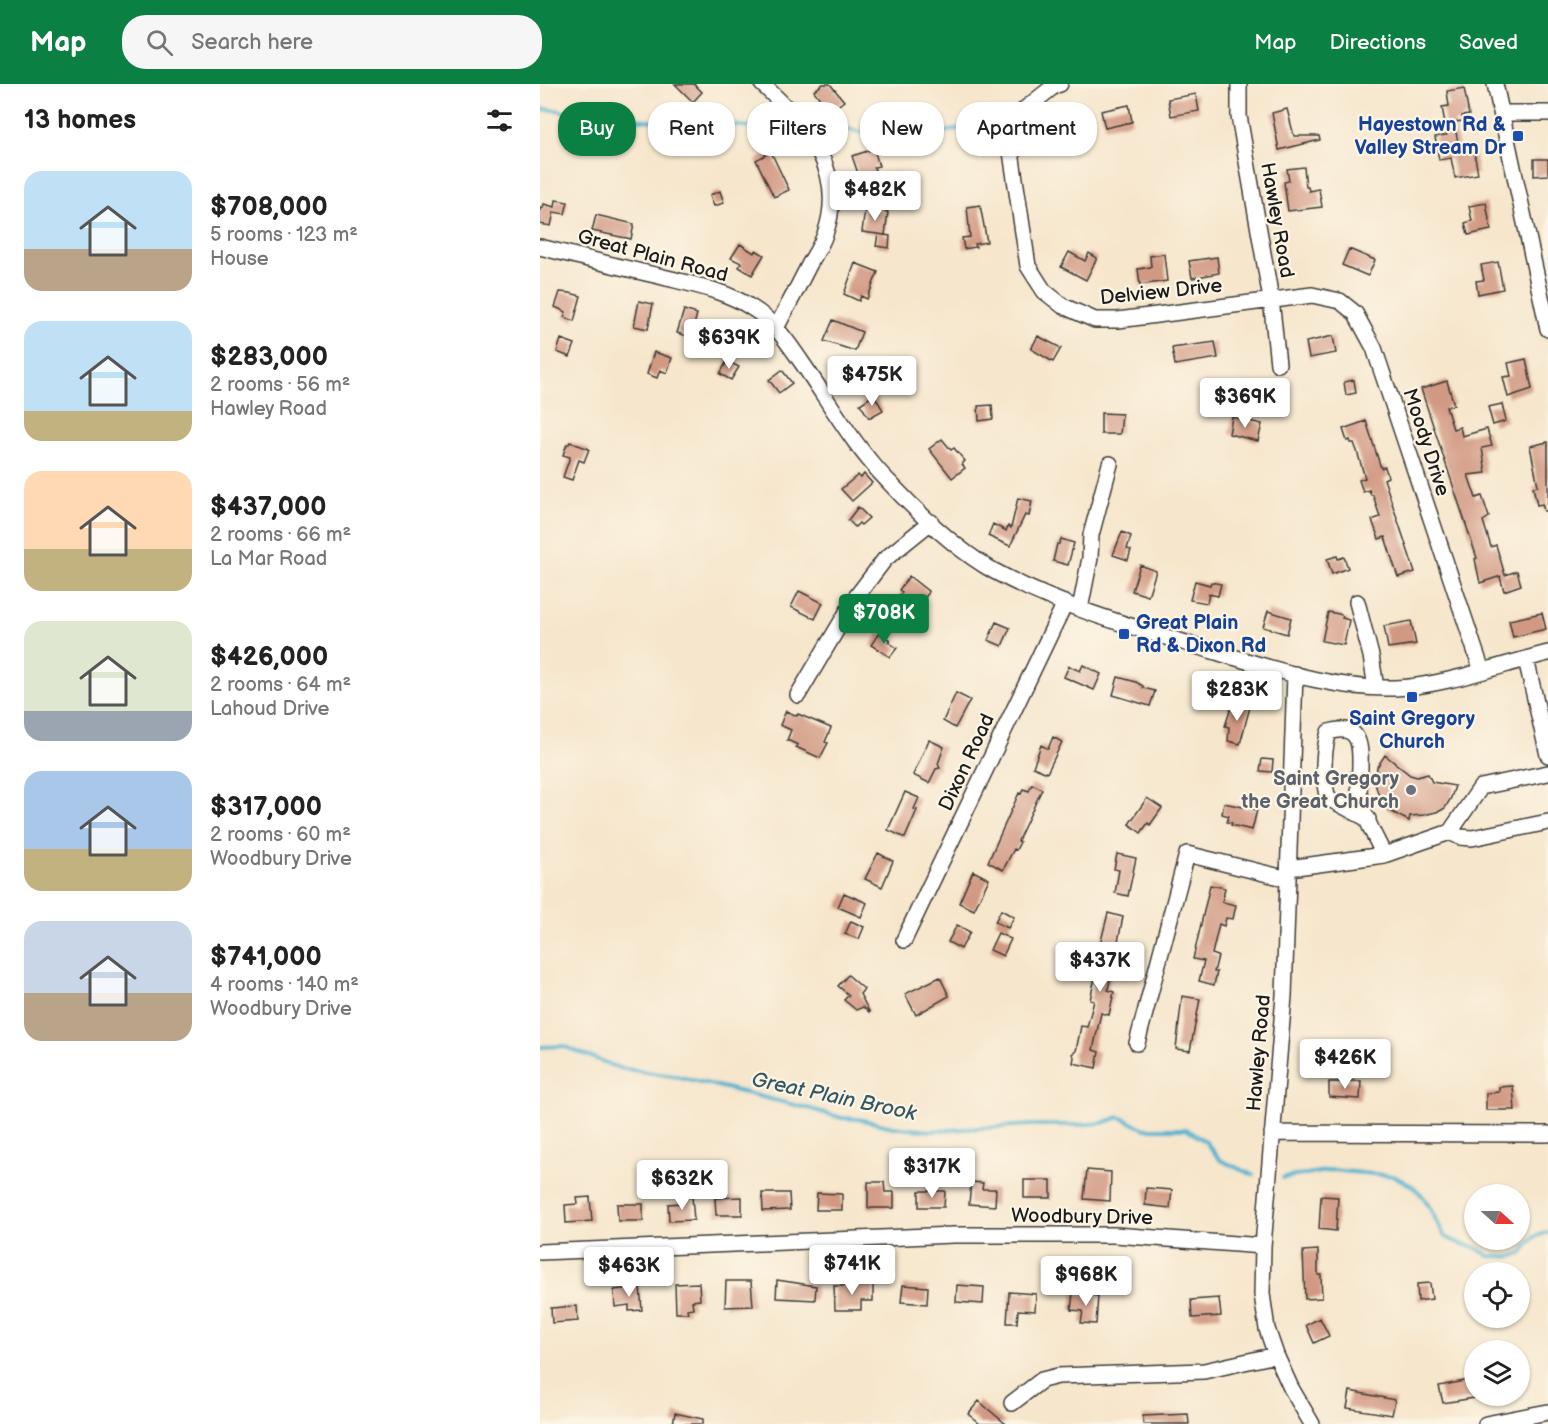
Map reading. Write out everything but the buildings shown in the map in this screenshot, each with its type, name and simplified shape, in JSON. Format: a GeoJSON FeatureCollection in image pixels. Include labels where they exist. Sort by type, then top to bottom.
{"type":"FeatureCollection","features":[{"type":"Feature","properties":{"kind":"street"},"geometry":{"type":"LineString","coordinates":[[762,84],[794,114],[819,149],[830,183],[830,213],[825,235],[776,328]]}},
{"type":"Feature","properties":{"kind":"street","name":"Delview Drive"},"geometry":{"type":"LineString","coordinates":[[1060,84],[1054,86],[1025,109],[1014,131],[1011,152],[1028,266],[1044,291],[1063,306],[1095,320],[1118,320],[1272,299]]}},
{"type":"Feature","properties":{"kind":"street","name":"Hawley Road"},"geometry":{"type":"LineString","coordinates":[[1239,84],[1239,116],[1272,299],[1278,364]]}},
{"type":"Feature","properties":{"kind":"street"},"geometry":{"type":"LineString","coordinates":[[1495,84],[1548,329]]}},
{"type":"Feature","properties":{"kind":"street"},"geometry":{"type":"LineString","coordinates":[[1503,113],[1548,113]]}},
{"type":"Feature","properties":{"kind":"street","name":"Great Plain Road"},"geometry":{"type":"LineString","coordinates":[[540,247],[722,293],[752,308],[776,328],[867,458],[885,479],[969,554],[993,570],[1065,603],[1172,639],[1295,674],[1342,684],[1376,688],[1419,685],[1548,653]]}},
{"type":"Feature","properties":{"kind":"street","name":"Moody Drive"},"geometry":{"type":"LineString","coordinates":[[1272,299],[1312,295],[1340,302],[1354,313],[1374,348],[1482,671]]}},
{"type":"Feature","properties":{"kind":"street"},"geometry":{"type":"LineString","coordinates":[[1080,609],[1090,558],[1091,535],[1110,464]]}},
{"type":"Feature","properties":{"kind":"street"},"geometry":{"type":"LineString","coordinates":[[798,695],[856,597],[885,559],[931,522]]}},
{"type":"Feature","properties":{"kind":"street"},"geometry":{"type":"LineString","coordinates":[[1357,602],[1371,656],[1376,688]]}},
{"type":"Feature","properties":{"kind":"street","name":"Dixon Road"},"geometry":{"type":"LineString","coordinates":[[904,940],[1065,603]]}},
{"type":"Feature","properties":{"kind":"street"},"geometry":{"type":"LineString","coordinates":[[1526,659],[1548,755]]}},
{"type":"Feature","properties":{"kind":"street","name":"Hawley Road"},"geometry":{"type":"LineString","coordinates":[[1295,674],[1284,996],[1263,1246],[1262,1294],[1267,1329],[1276,1355],[1291,1388],[1312,1424]]}},
{"type":"Feature","properties":{"kind":"street"},"geometry":{"type":"LineString","coordinates":[[1368,819],[1328,798],[1325,750],[1329,732],[1340,729],[1358,738],[1361,748],[1360,799],[1384,855]]}},
{"type":"Feature","properties":{"kind":"street"},"geometry":{"type":"LineString","coordinates":[[1137,1043],[1187,854],[1288,874],[1384,855],[1450,832],[1481,787],[1548,773]]}},
{"type":"Feature","properties":{"kind":"street"},"geometry":{"type":"LineString","coordinates":[[1450,832],[1460,837],[1472,838],[1548,822]]}},
{"type":"Feature","properties":{"kind":"street"},"geometry":{"type":"LineString","coordinates":[[1272,1133],[1548,1134]]}},
{"type":"Feature","properties":{"kind":"street","name":"Woodbury Drive"},"geometry":{"type":"LineString","coordinates":[[540,1251],[953,1235],[1115,1235],[1263,1246]]}},
{"type":"Feature","properties":{"kind":"street"},"geometry":{"type":"LineString","coordinates":[[1012,1403],[1042,1380],[1058,1376],[1204,1371],[1276,1355]]}},
{"type":"Feature","properties":{"kind":"street"},"geometry":{"type":"LineString","coordinates":[[1486,1424],[1548,1412]]}},
{"type":"Feature","properties":{"kind":"waterway"},"geometry":{"type":"LineString","coordinates":[[540,109],[557,110],[580,116],[706,122],[747,127]]}},
{"type":"Feature","properties":{"kind":"waterway"},"geometry":{"type":"LineString","coordinates":[[848,129],[909,139],[956,129]]}},
{"type":"Feature","properties":{"kind":"waterway","name":"Great Plain Brook"},"geometry":{"type":"LineString","coordinates":[[540,1047],[563,1046],[619,1068],[680,1077],[842,1118],[893,1127],[931,1131],[1031,1125],[1077,1125],[1102,1123],[1120,1117],[1145,1129],[1186,1129],[1205,1141],[1220,1160],[1253,1175]]}},
{"type":"Feature","properties":{"kind":"waterway","name":"Great Plain Brook"},"geometry":{"type":"LineString","coordinates":[[1283,1178],[1332,1170],[1394,1176],[1414,1187],[1425,1199],[1445,1237],[1475,1247],[1489,1256],[1510,1257],[1522,1253],[1534,1237],[1548,1232]]}},
{"type":"Feature","properties":{"kind":"place","name":"Hayestown Rd & Valley Stream Dr"},"geometry":{"type":"Point","coordinates":[1518,136]}},
{"type":"Feature","properties":{"kind":"place","name":"Great Plain Rd & Dixon Rd"},"geometry":{"type":"Point","coordinates":[1124,634]}},
{"type":"Feature","properties":{"kind":"place","name":"Saint Gregory Church"},"geometry":{"type":"Point","coordinates":[1412,697]}},
{"type":"Feature","properties":{"kind":"place","name":"Saint Gregory the Great Church"},"geometry":{"type":"Point","coordinates":[1411,790]}}]}
